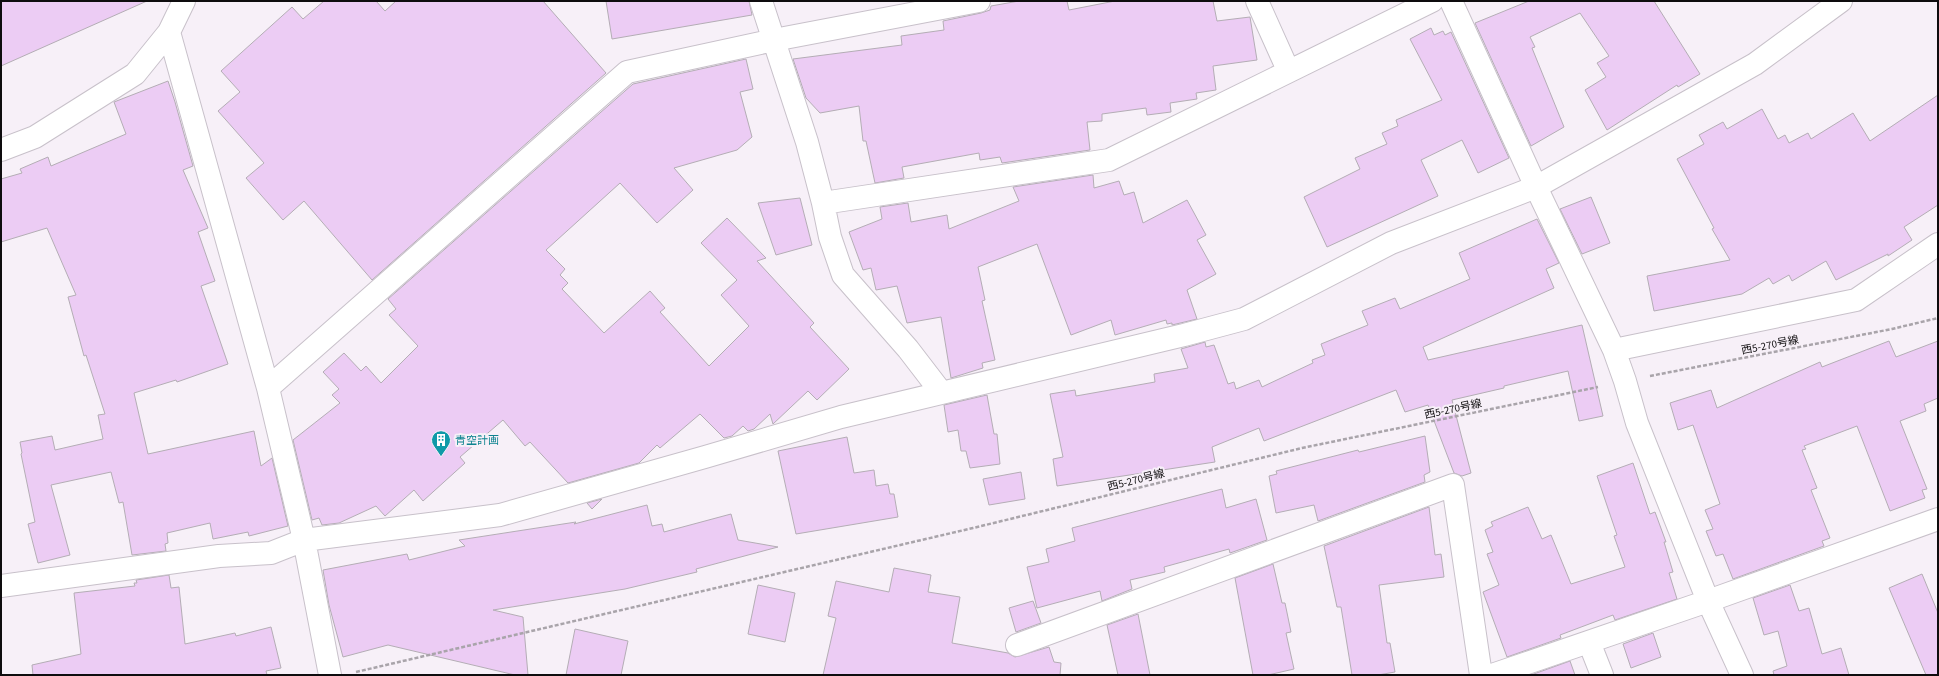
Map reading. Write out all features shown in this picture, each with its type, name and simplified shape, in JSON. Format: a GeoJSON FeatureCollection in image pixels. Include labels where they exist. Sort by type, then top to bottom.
{"type":"FeatureCollection","features":[{"type":"Feature","properties":{"kind":"street"},"geometry":{"type":"LineString","coordinates":[[1,150],[35,137],[135,74],[169,32],[184,1]]}},
{"type":"Feature","properties":{"kind":"street"},"geometry":{"type":"LineString","coordinates":[[761,1],[807,142],[830,237],[843,274],[908,348],[941,392]]}},
{"type":"Feature","properties":{"kind":"street"},"geometry":{"type":"LineString","coordinates":[[268,388],[627,72],[774,40],[979,1]]}},
{"type":"Feature","properties":{"kind":"street"},"geometry":{"type":"LineString","coordinates":[[1257,1],[1288,70]]}},
{"type":"Feature","properties":{"kind":"street"},"geometry":{"type":"LineString","coordinates":[[823,203],[1108,160],[1288,70],[1432,1]]}},
{"type":"Feature","properties":{"kind":"street"},"geometry":{"type":"LineString","coordinates":[[1451,1],[1536,187],[1614,350],[1637,423],[1708,601],[1742,675]]}},
{"type":"Feature","properties":{"kind":"street"},"geometry":{"type":"LineString","coordinates":[[1,586],[219,556],[271,553],[304,540],[500,515],[698,460],[841,417],[1184,335],[1244,319],[1391,243],[1536,187],[1755,64],[1841,1]]}},
{"type":"Feature","properties":{"kind":"street"},"geometry":{"type":"LineString","coordinates":[[169,32],[268,388],[304,540],[340,674]]}},
{"type":"Feature","properties":{"kind":"street"},"geometry":{"type":"LineString","coordinates":[[1614,350],[1856,300],[1938,244]]}},
{"type":"Feature","properties":{"kind":"street"},"geometry":{"type":"LineString","coordinates":[[1017,645],[1453,486],[1481,675]]}},
{"type":"Feature","properties":{"kind":"street"},"geometry":{"type":"LineString","coordinates":[[1492,675],[1708,601],[1938,519]]}},
{"type":"Feature","properties":{"kind":"street"},"geometry":{"type":"LineString","coordinates":[[1589,642],[1602,675]]}},
{"type":"Feature","properties":{"kind":"path","name":"西5-270号線"},"geometry":{"type":"LineString","coordinates":[[340,674],[973,528],[1302,448],[1625,381],[1892,329],[1938,318]]}},
{"type":"Feature","properties":{"kind":"building"},"geometry":{"type":"Polygon","coordinates":[[[1,1],[147,1],[1,66],[1,1]]]}},
{"type":"Feature","properties":{"kind":"building"},"geometry":{"type":"Polygon","coordinates":[[[324,1],[376,1],[385,11],[396,1],[543,1],[606,73],[372,280],[304,201],[283,220],[246,178],[264,163],[218,111],[240,92],[221,71],[292,7],[303,19],[324,1]]]}},
{"type":"Feature","properties":{"kind":"building"},"geometry":{"type":"Polygon","coordinates":[[[606,1],[749,1],[752,15],[612,39],[606,1]]]}},
{"type":"Feature","properties":{"kind":"building"},"geometry":{"type":"Polygon","coordinates":[[[1019,1],[1067,1],[1069,10],[1115,1],[1213,1],[1217,21],[1250,17],[1257,60],[1213,66],[1216,90],[1196,93],[1197,99],[1170,103],[1171,112],[1147,115],[1146,108],[1102,114],[1102,121],[1087,122],[1090,150],[1002,163],[1000,157],[980,160],[979,153],[902,167],[904,178],[875,183],[866,141],[863,141],[859,106],[820,113],[806,98],[793,59],[902,45],[901,36],[944,30],[943,21],[981,13],[990,10],[991,6],[1019,1]]]}},
{"type":"Feature","properties":{"kind":"building"},"geometry":{"type":"Polygon","coordinates":[[[1529,1],[1654,1],[1700,74],[1678,87],[1677,85],[1607,130],[1585,90],[1606,77],[1597,63],[1609,56],[1580,13],[1530,37],[1535,47],[1532,48],[1564,127],[1531,146],[1475,23],[1529,1]]]}},
{"type":"Feature","properties":{"kind":"building"},"geometry":{"type":"Polygon","coordinates":[[[1431,28],[1434,35],[1443,31],[1445,35],[1451,32],[1509,158],[1478,173],[1462,140],[1421,160],[1438,196],[1327,247],[1304,197],[1360,169],[1355,158],[1387,144],[1382,133],[1398,126],[1396,120],[1442,100],[1410,39],[1431,28]]]}},
{"type":"Feature","properties":{"kind":"building"},"geometry":{"type":"Polygon","coordinates":[[[746,59],[753,89],[740,92],[752,137],[737,150],[674,168],[693,190],[657,223],[620,183],[546,250],[565,269],[560,275],[568,283],[562,289],[604,333],[650,291],[665,308],[660,312],[709,366],[749,326],[721,295],[737,280],[701,243],[727,218],[766,258],[757,261],[814,323],[810,327],[849,369],[817,400],[808,391],[773,424],[770,414],[754,429],[748,431],[743,426],[732,436],[724,438],[700,414],[660,448],[657,445],[639,463],[568,483],[530,442],[525,446],[503,420],[460,457],[465,463],[423,501],[414,490],[385,516],[376,506],[339,523],[322,525],[319,518],[312,520],[293,440],[340,403],[332,395],[339,389],[323,372],[344,353],[361,371],[366,366],[381,383],[418,346],[389,315],[396,309],[388,299],[633,84],[746,59]]]}},
{"type":"Feature","properties":{"kind":"building"},"geometry":{"type":"Polygon","coordinates":[[[168,81],[193,166],[183,170],[208,228],[198,232],[215,281],[201,286],[228,364],[177,382],[176,380],[134,393],[148,454],[254,431],[261,466],[272,458],[288,526],[249,536],[248,532],[213,539],[210,523],[167,533],[168,543],[165,544],[166,551],[132,555],[123,502],[119,503],[111,472],[51,485],[70,555],[38,563],[28,524],[35,522],[21,454],[20,442],[52,436],[55,450],[103,439],[98,415],[105,414],[86,355],[84,356],[68,297],[76,295],[47,228],[1,242],[1,179],[22,173],[20,169],[48,157],[51,166],[126,134],[114,102],[168,81]]]}},
{"type":"Feature","properties":{"kind":"building"},"geometry":{"type":"Polygon","coordinates":[[[1938,95],[1938,205],[1904,227],[1912,240],[1888,256],[1888,254],[1836,280],[1826,261],[1792,281],[1789,275],[1773,284],[1769,278],[1742,294],[1654,311],[1647,276],[1730,260],[1712,229],[1714,228],[1677,159],[1704,144],[1699,135],[1723,122],[1727,129],[1762,109],[1778,139],[1785,135],[1789,143],[1808,133],[1811,139],[1853,113],[1870,141],[1938,95]]]}},
{"type":"Feature","properties":{"kind":"building"},"geometry":{"type":"Polygon","coordinates":[[[1093,175],[1094,188],[1119,181],[1124,195],[1134,192],[1143,223],[1187,200],[1206,235],[1197,240],[1216,274],[1187,290],[1197,319],[1172,325],[1172,323],[1167,324],[1166,320],[1115,335],[1111,320],[1071,335],[1037,244],[978,267],[985,300],[982,301],[995,360],[982,363],[983,368],[951,378],[941,317],[907,323],[897,286],[876,290],[871,268],[863,270],[849,232],[882,219],[880,207],[908,203],[911,222],[947,215],[949,229],[1019,201],[1013,187],[1093,175]]]}},
{"type":"Feature","properties":{"kind":"building"},"geometry":{"type":"Polygon","coordinates":[[[1591,197],[1610,243],[1582,254],[1560,209],[1591,197]]]}},
{"type":"Feature","properties":{"kind":"building"},"geometry":{"type":"Polygon","coordinates":[[[800,198],[812,245],[776,255],[758,203],[800,198]]]}},
{"type":"Feature","properties":{"kind":"building"},"geometry":{"type":"Polygon","coordinates":[[[1537,219],[1559,263],[1546,269],[1554,288],[1423,347],[1428,360],[1582,325],[1603,416],[1579,421],[1568,371],[1452,400],[1471,473],[1462,476],[1454,473],[1428,405],[1405,412],[1396,390],[1264,441],[1259,428],[1212,447],[1215,462],[1057,486],[1053,459],[1063,457],[1050,394],[1075,390],[1076,396],[1155,382],[1154,374],[1188,368],[1181,349],[1205,342],[1206,347],[1214,345],[1228,384],[1234,382],[1236,389],[1259,380],[1262,387],[1313,363],[1312,360],[1325,355],[1321,344],[1368,325],[1362,311],[1395,298],[1400,309],[1470,279],[1459,253],[1537,219]]]}},
{"type":"Feature","properties":{"kind":"building"},"geometry":{"type":"Polygon","coordinates":[[[1889,341],[1896,357],[1938,341],[1938,398],[1924,404],[1926,411],[1900,421],[1927,489],[1922,490],[1925,498],[1890,511],[1857,426],[1804,446],[1806,449],[1802,450],[1817,488],[1811,490],[1830,538],[1822,541],[1824,546],[1733,579],[1723,554],[1716,556],[1706,531],[1713,529],[1705,510],[1720,504],[1693,425],[1678,430],[1670,403],[1711,390],[1717,408],[1820,362],[1822,367],[1889,341]]]}},
{"type":"Feature","properties":{"kind":"building"},"geometry":{"type":"Polygon","coordinates":[[[987,395],[994,434],[997,434],[1000,464],[970,468],[966,451],[961,451],[958,430],[948,432],[944,405],[987,395]]]}},
{"type":"Feature","properties":{"kind":"building"},"geometry":{"type":"Polygon","coordinates":[[[1425,436],[1430,472],[1424,475],[1425,482],[1318,521],[1314,505],[1276,513],[1269,476],[1277,474],[1276,471],[1358,450],[1359,452],[1425,436]]]}},
{"type":"Feature","properties":{"kind":"building"},"geometry":{"type":"Polygon","coordinates":[[[847,437],[854,473],[874,470],[876,486],[888,484],[890,494],[894,494],[898,517],[796,534],[778,451],[847,437]]]}},
{"type":"Feature","properties":{"kind":"building"},"geometry":{"type":"Polygon","coordinates":[[[1633,463],[1650,514],[1655,512],[1666,542],[1664,542],[1673,572],[1669,573],[1677,599],[1615,620],[1613,615],[1560,635],[1561,638],[1507,657],[1483,592],[1499,585],[1487,554],[1493,552],[1485,530],[1493,526],[1491,522],[1528,507],[1542,539],[1551,535],[1571,584],[1625,567],[1614,536],[1617,535],[1597,476],[1633,463]]]}},
{"type":"Feature","properties":{"kind":"building"},"geometry":{"type":"Polygon","coordinates":[[[1021,472],[1025,499],[989,505],[983,479],[1021,472]]]}},
{"type":"Feature","properties":{"kind":"building"},"geometry":{"type":"Polygon","coordinates":[[[1222,489],[1226,508],[1256,499],[1267,540],[1230,553],[1229,549],[1164,567],[1165,572],[1130,580],[1132,589],[1102,601],[1100,591],[1037,608],[1027,567],[1049,562],[1046,549],[1075,541],[1072,528],[1222,489]]]}},
{"type":"Feature","properties":{"kind":"building"},"geometry":{"type":"Polygon","coordinates":[[[602,499],[592,509],[587,503],[602,499]]]}},
{"type":"Feature","properties":{"kind":"building"},"geometry":{"type":"Polygon","coordinates":[[[647,505],[652,526],[662,524],[664,532],[731,514],[738,540],[778,547],[696,569],[697,572],[625,589],[493,610],[523,617],[528,675],[515,675],[388,645],[343,657],[329,605],[323,570],[407,554],[409,560],[465,546],[459,540],[576,522],[574,524],[647,505]]]}},
{"type":"Feature","properties":{"kind":"building"},"geometry":{"type":"Polygon","coordinates":[[[1429,507],[1435,555],[1441,554],[1444,577],[1379,585],[1387,643],[1390,643],[1395,672],[1378,675],[1352,675],[1341,607],[1337,607],[1324,546],[1429,507]]]}},
{"type":"Feature","properties":{"kind":"building"},"geometry":{"type":"Polygon","coordinates":[[[1273,564],[1282,603],[1285,603],[1291,632],[1286,633],[1294,669],[1268,675],[1253,675],[1235,578],[1273,564]]]}},
{"type":"Feature","properties":{"kind":"building"},"geometry":{"type":"Polygon","coordinates":[[[894,568],[931,575],[928,592],[960,597],[952,643],[1008,653],[1015,657],[1049,647],[1054,662],[1061,663],[1060,675],[823,675],[836,618],[828,616],[836,581],[889,592],[894,568]]]}},
{"type":"Feature","properties":{"kind":"building"},"geometry":{"type":"Polygon","coordinates":[[[1922,574],[1938,613],[1938,675],[1926,675],[1889,588],[1922,574]]]}},
{"type":"Feature","properties":{"kind":"building"},"geometry":{"type":"Polygon","coordinates":[[[169,575],[171,588],[179,587],[185,644],[235,633],[236,636],[271,627],[281,668],[266,671],[267,675],[33,675],[32,665],[81,654],[74,593],[135,586],[134,583],[137,583],[136,580],[169,575]]]}},
{"type":"Feature","properties":{"kind":"building"},"geometry":{"type":"Polygon","coordinates":[[[758,585],[795,593],[785,642],[748,634],[758,585]]]}},
{"type":"Feature","properties":{"kind":"building"},"geometry":{"type":"Polygon","coordinates":[[[1790,585],[1799,611],[1809,608],[1822,654],[1841,648],[1849,675],[1774,675],[1773,671],[1787,666],[1778,631],[1764,635],[1753,598],[1790,585]]]}},
{"type":"Feature","properties":{"kind":"building"},"geometry":{"type":"Polygon","coordinates":[[[1033,601],[1041,623],[1016,632],[1009,608],[1033,601]]]}},
{"type":"Feature","properties":{"kind":"building"},"geometry":{"type":"Polygon","coordinates":[[[1138,614],[1150,675],[1118,675],[1107,625],[1138,614]]]}},
{"type":"Feature","properties":{"kind":"building"},"geometry":{"type":"Polygon","coordinates":[[[575,629],[628,641],[621,675],[566,675],[575,629]]]}},
{"type":"Feature","properties":{"kind":"building"},"geometry":{"type":"Polygon","coordinates":[[[1653,633],[1661,657],[1631,668],[1623,644],[1653,633]]]}},
{"type":"Feature","properties":{"kind":"building"},"geometry":{"type":"Polygon","coordinates":[[[1570,661],[1575,675],[1531,675],[1570,661]]]}},
{"type":"Feature","properties":{"kind":"place","name":"青空計画"},"geometry":{"type":"Point","coordinates":[441,457]}}]}
